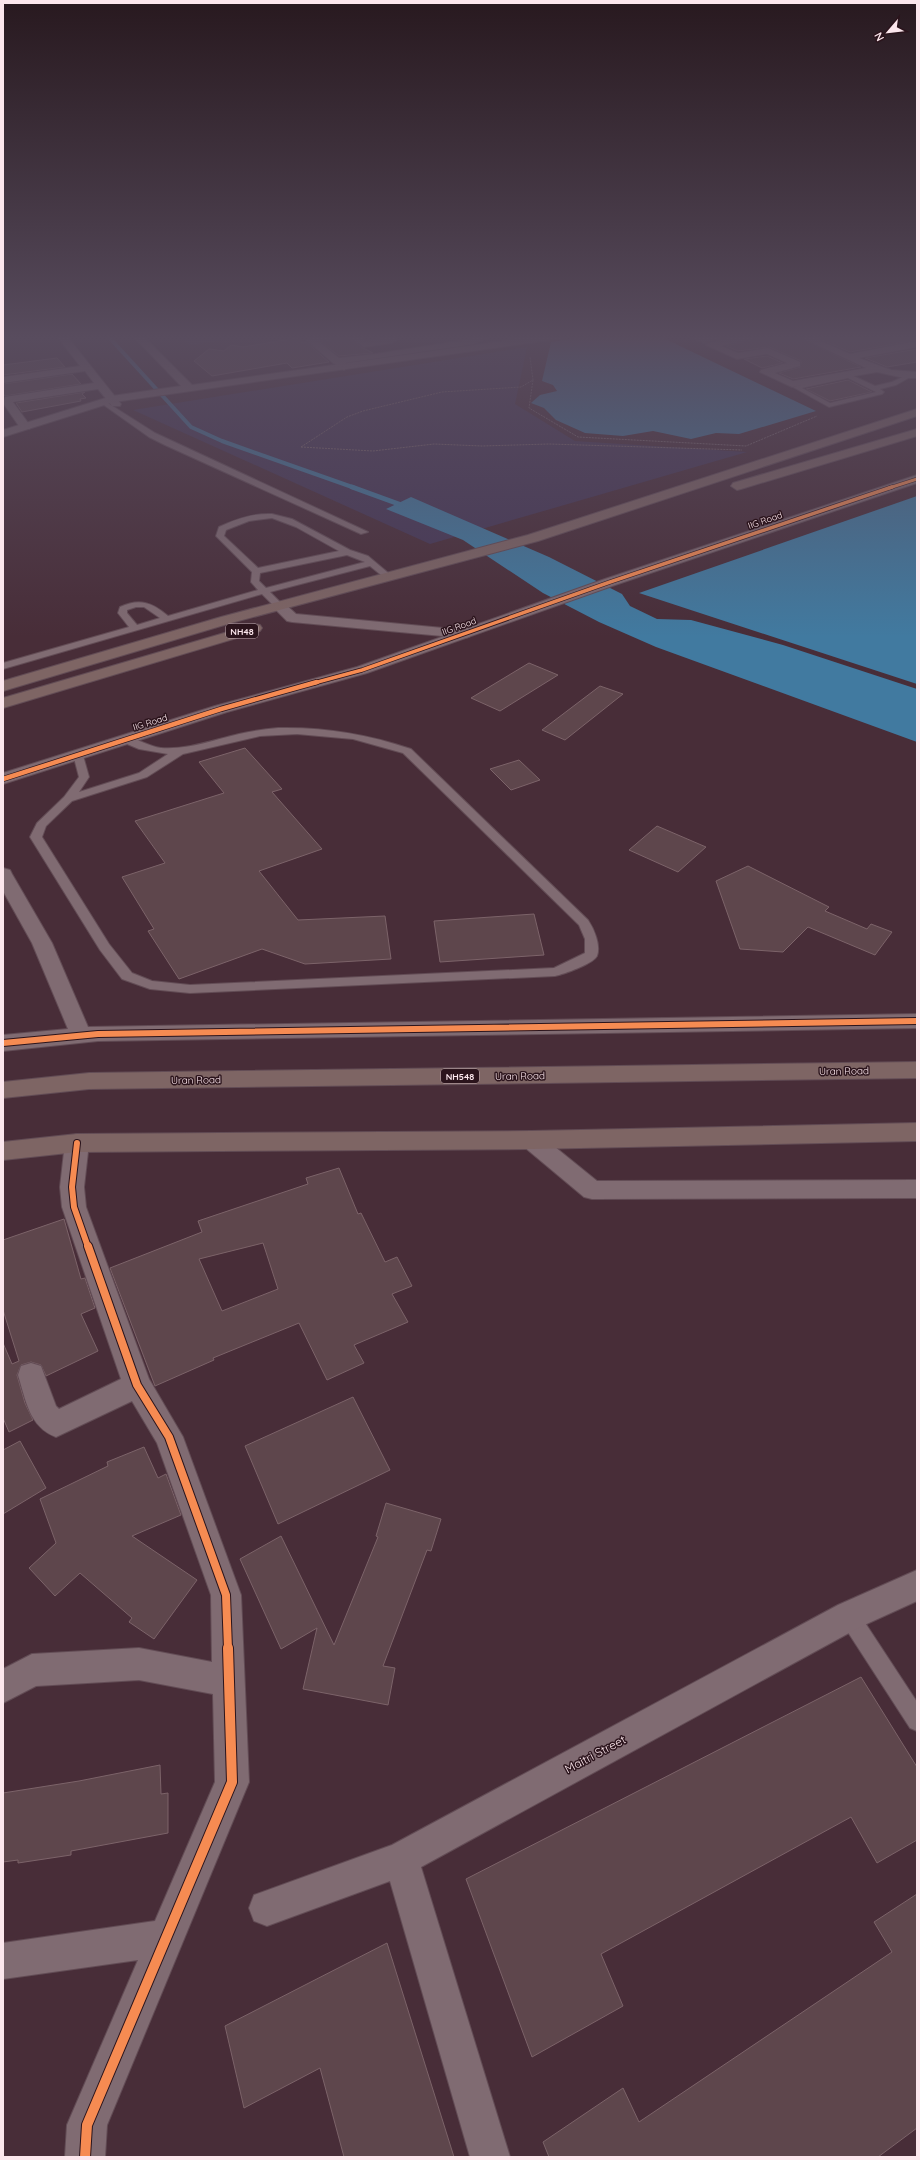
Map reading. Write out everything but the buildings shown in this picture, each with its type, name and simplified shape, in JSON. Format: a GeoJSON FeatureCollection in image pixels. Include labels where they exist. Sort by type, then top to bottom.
{"type":"FeatureCollection","features":[{"type":"Feature","properties":{"kind":"highway","name":"NH48"},"geometry":{"type":"LineString","coordinates":[[3,686],[226,620],[533,538],[843,436]]}},
{"type":"Feature","properties":{"kind":"highway"},"geometry":{"type":"LineString","coordinates":[[726,489],[904,436]]}},
{"type":"Feature","properties":{"kind":"highway"},"geometry":{"type":"LineString","coordinates":[[497,561],[673,505]]}},
{"type":"Feature","properties":{"kind":"highway"},"geometry":{"type":"LineString","coordinates":[[437,578],[483,566]]}},
{"type":"Feature","properties":{"kind":"highway","name":"NH48"},"geometry":{"type":"LineString","coordinates":[[3,703],[330,607]]}},
{"type":"Feature","properties":{"kind":"highway","name":"Uran Road"},"geometry":{"type":"LineString","coordinates":[[3,1090],[89,1081],[917,1070]]}},
{"type":"Feature","properties":{"kind":"highway"},"geometry":{"type":"LineString","coordinates":[[3,1151],[77,1143],[532,1140],[917,1132]]}},
{"type":"Feature","properties":{"kind":"street"},"geometry":{"type":"LineString","coordinates":[[3,442],[20,436]]}},
{"type":"Feature","properties":{"kind":"street","name":"IIG Road"},"geometry":{"type":"LineString","coordinates":[[3,779],[221,709],[362,670],[610,582],[917,479]]}},
{"type":"Feature","properties":{"kind":"street"},"geometry":{"type":"LineString","coordinates":[[279,606],[292,618],[464,634]]}},
{"type":"Feature","properties":{"kind":"street"},"geometry":{"type":"LineString","coordinates":[[3,874],[42,943],[81,1035]]}},
{"type":"Feature","properties":{"kind":"street"},"geometry":{"type":"LineString","coordinates":[[3,1043],[81,1035],[917,1021]]}},
{"type":"Feature","properties":{"kind":"street"},"geometry":{"type":"LineString","coordinates":[[532,1140],[592,1190],[917,1189]]}},
{"type":"Feature","properties":{"kind":"street"},"geometry":{"type":"LineString","coordinates":[[77,1143],[72,1187],[74,1207],[137,1385],[169,1437],[226,1596],[232,1782],[166,1938],[86,2141]]}},
{"type":"Feature","properties":{"kind":"street"},"geometry":{"type":"LineString","coordinates":[[30,1375],[45,1414],[56,1424],[137,1385]]}},
{"type":"Feature","properties":{"kind":"street","name":"Maitri Street"},"geometry":{"type":"LineString","coordinates":[[267,1908],[401,1859],[849,1616],[917,1585]]}},
{"type":"Feature","properties":{"kind":"street"},"geometry":{"type":"LineString","coordinates":[[3,1687],[32,1670],[139,1664],[229,1681]]}},
{"type":"Feature","properties":{"kind":"street"},"geometry":{"type":"LineString","coordinates":[[401,1859],[490,2157]]}},
{"type":"Feature","properties":{"kind":"street"},"geometry":{"type":"LineString","coordinates":[[3,1961],[166,1938]]}},
{"type":"Feature","properties":{"kind":"lane"},"geometry":{"type":"LineString","coordinates":[[154,436],[364,532]]}},
{"type":"Feature","properties":{"kind":"lane"},"geometry":{"type":"LineString","coordinates":[[256,571],[220,536],[222,529],[236,521],[273,515],[292,522],[347,552],[365,558],[389,577]]}},
{"type":"Feature","properties":{"kind":"lane"},"geometry":{"type":"LineString","coordinates":[[256,571],[347,552]]}},
{"type":"Feature","properties":{"kind":"lane"},"geometry":{"type":"LineString","coordinates":[[3,666],[264,591],[372,563]]}},
{"type":"Feature","properties":{"kind":"lane"},"geometry":{"type":"LineString","coordinates":[[256,571],[255,582],[279,606]]}},
{"type":"Feature","properties":{"kind":"lane"},"geometry":{"type":"LineString","coordinates":[[135,628],[122,614],[123,609],[142,604],[150,605],[166,619]]}},
{"type":"Feature","properties":{"kind":"lane"},"geometry":{"type":"LineString","coordinates":[[78,754],[84,777],[68,799],[41,824],[36,837],[104,947],[127,976],[150,985],[190,989],[366,982],[556,972],[576,964],[590,955],[591,939],[584,923],[407,751],[381,742],[325,732],[289,730],[258,733],[178,752],[156,752],[142,748],[124,739]]}},
{"type":"Feature","properties":{"kind":"lane"},"geometry":{"type":"LineString","coordinates":[[68,799],[142,775],[178,752]]}},
{"type":"Feature","properties":{"kind":"lane"},"geometry":{"type":"LineString","coordinates":[[849,1616],[917,1721]]}},
{"type":"Feature","properties":{"kind":"path"},"geometry":{"type":"LineString","coordinates":[[318,436],[301,447],[373,451],[434,444],[482,446],[549,444],[736,449],[747,452],[790,453]]}},
{"type":"Feature","properties":{"kind":"path"},"geometry":{"type":"LineString","coordinates":[[576,436],[746,446],[770,436]]}},
{"type":"Feature","properties":{"kind":"shaded area"},"geometry":{"type":"Polygon","coordinates":[[[190,436],[567,436],[575,441],[747,452],[430,544],[190,436]]]}},
{"type":"Feature","properties":{"kind":"water"},"geometry":{"type":"Polygon","coordinates":[[[676,436],[704,436],[691,439],[676,436]]]}},
{"type":"Feature","properties":{"kind":"water"},"geometry":{"type":"Polygon","coordinates":[[[917,496],[917,684],[639,593],[917,496]]]}},
{"type":"Feature","properties":{"kind":"water"},"geometry":{"type":"Polygon","coordinates":[[[411,497],[549,557],[622,594],[630,606],[657,619],[691,620],[783,645],[917,689],[917,742],[656,647],[599,622],[543,593],[463,540],[386,509],[411,497]]]}},
{"type":"Feature","properties":{"kind":"waterway"},"geometry":{"type":"LineString","coordinates":[[210,436],[355,488]]}},
{"type":"Feature","properties":{"kind":"waterway"},"geometry":{"type":"LineString","coordinates":[[352,487],[407,507]]}},
{"type":"Feature","properties":{"kind":"cycle path"},"geometry":{"type":"LineString","coordinates":[[3,779],[221,709],[362,670],[610,582],[917,479]]}},
{"type":"Feature","properties":{"kind":"cycle path"},"geometry":{"type":"LineString","coordinates":[[3,1043],[98,1034],[917,1021]]}},
{"type":"Feature","properties":{"kind":"cycle path"},"geometry":{"type":"LineString","coordinates":[[77,1143],[72,1187],[74,1207],[137,1385],[169,1437],[226,1595],[232,1782],[87,2125],[85,2157]]}}]}
